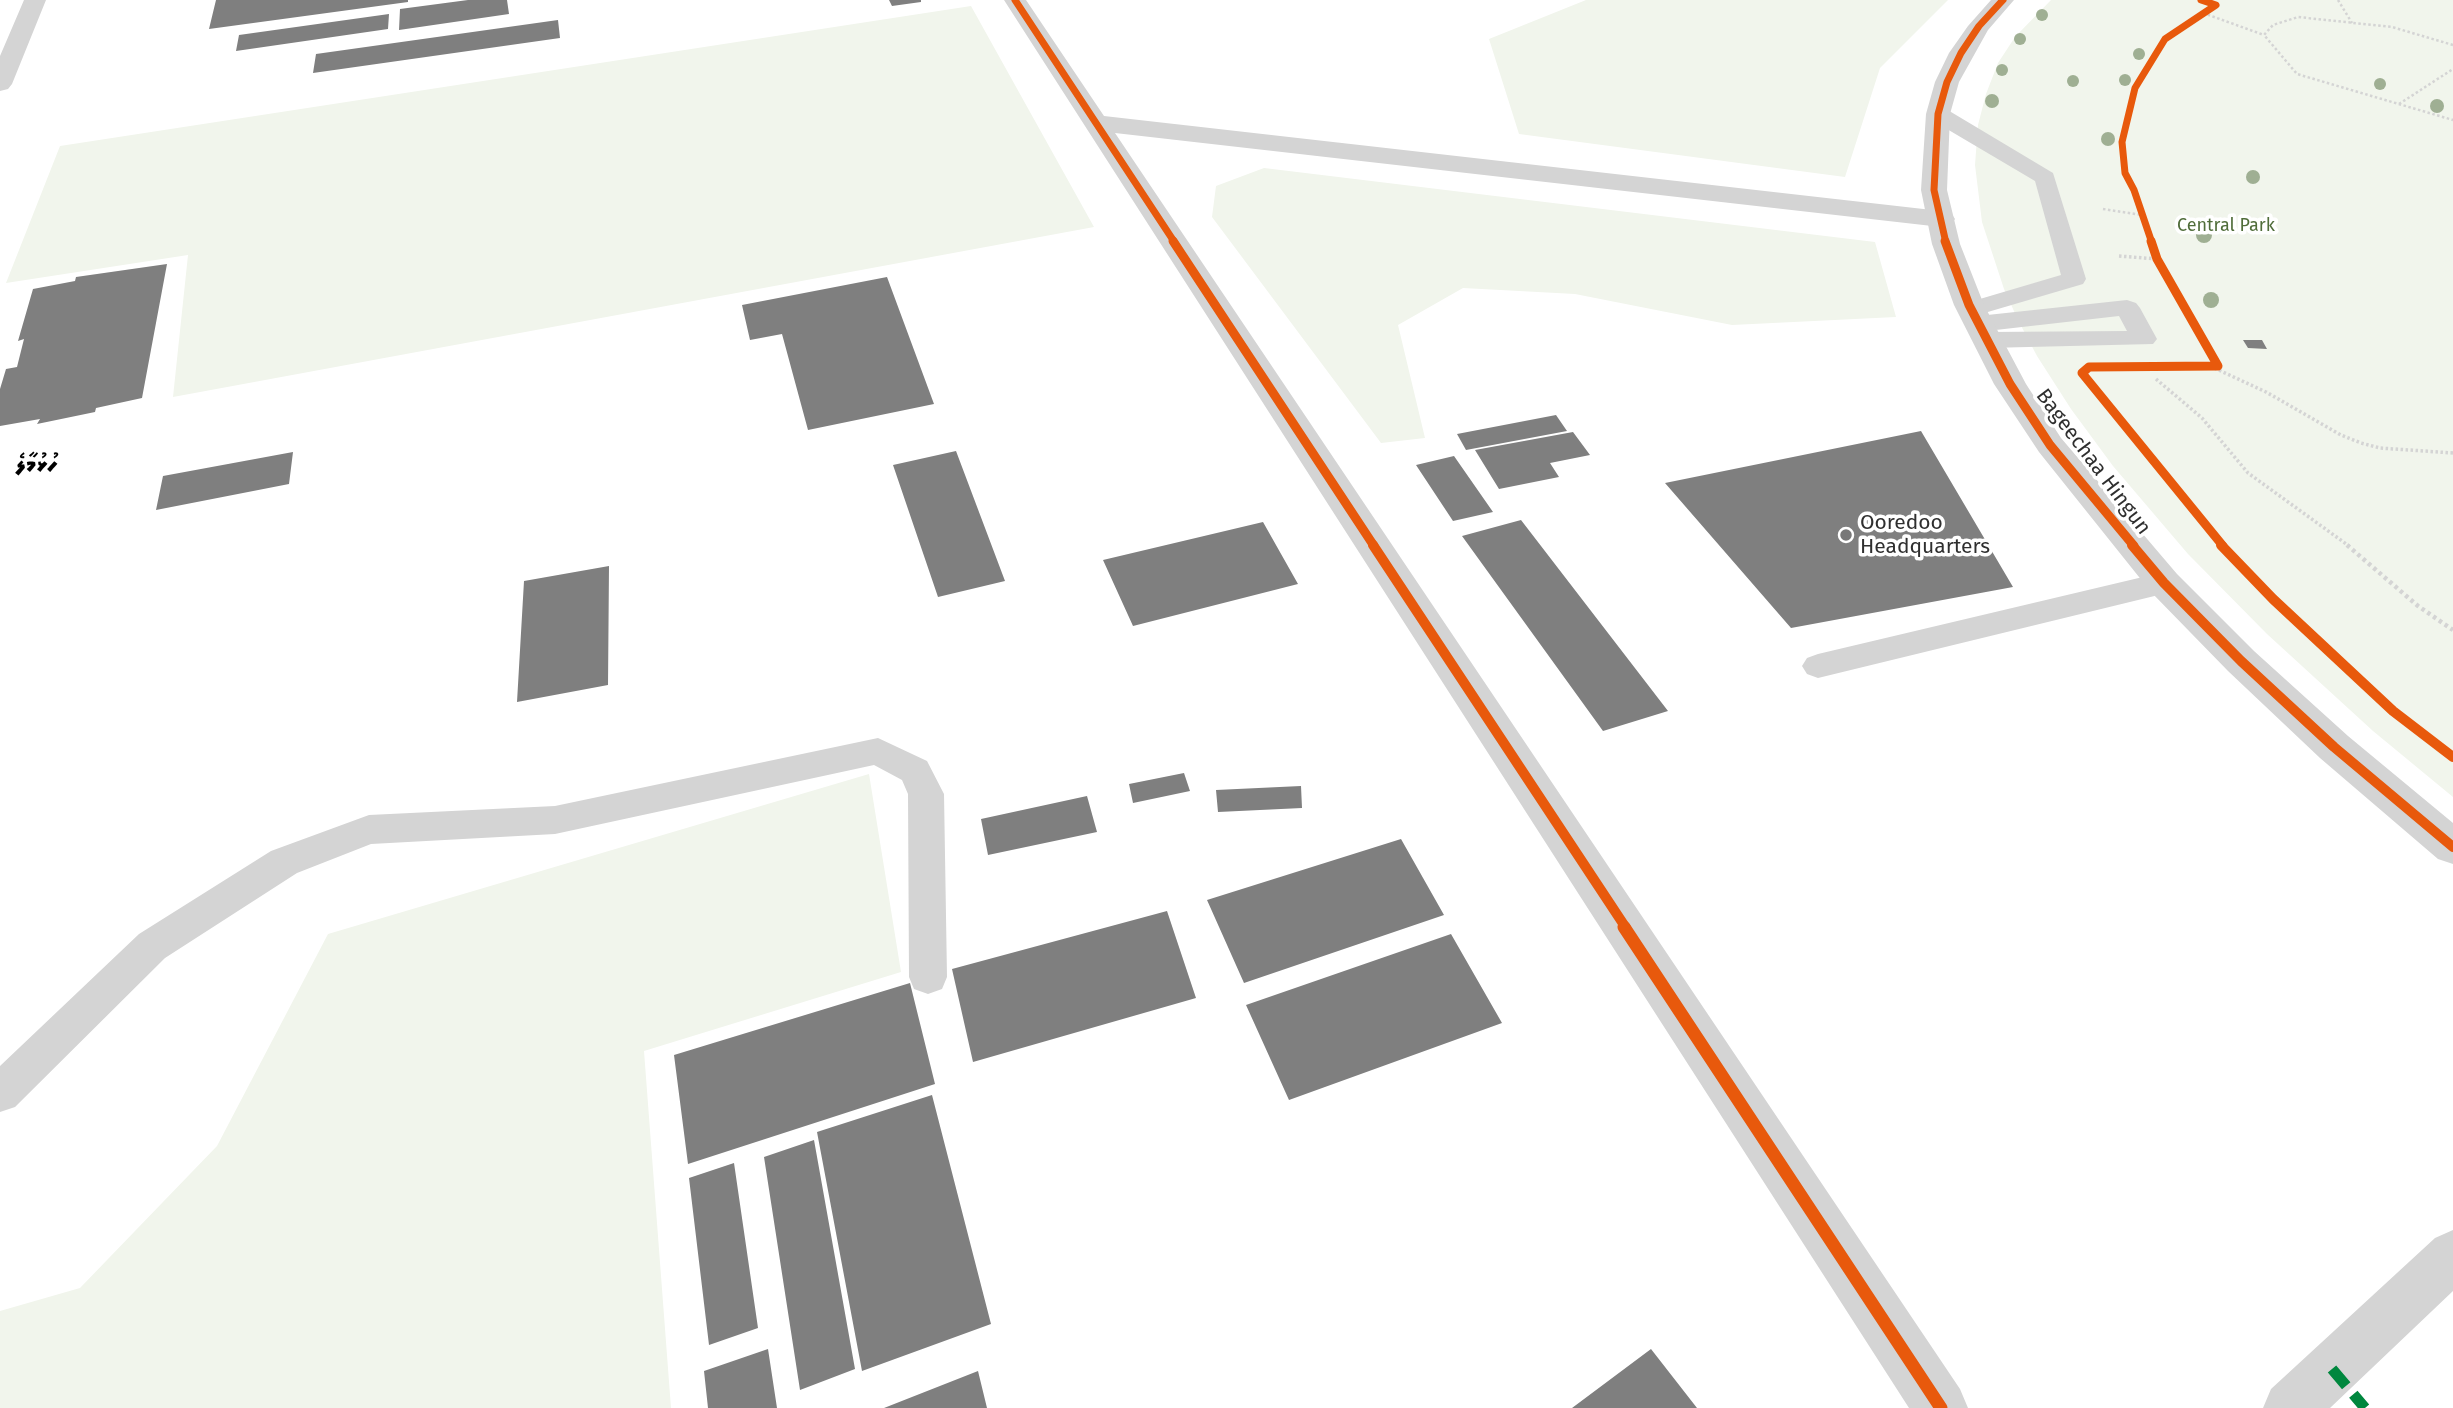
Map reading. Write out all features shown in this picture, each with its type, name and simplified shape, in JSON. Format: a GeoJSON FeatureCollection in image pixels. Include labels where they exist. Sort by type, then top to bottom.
{"type":"FeatureCollection","features":[{"type":"Feature","properties":{"kind":"street"},"geometry":{"type":"LineString","coordinates":[[0,85],[35,0]]}},
{"type":"Feature","properties":{"kind":"street"},"geometry":{"type":"LineString","coordinates":[[1014,0],[1941,1408]]}},
{"type":"Feature","properties":{"kind":"street","name":"Bageechaa Hingun"},"geometry":{"type":"LineString","coordinates":[[2003,0],[1979,26],[1961,53],[1947,82],[1938,114],[1934,190],[1945,244],[1979,324],[2010,384],[2050,445],[2164,583],[2241,661],[2334,747],[2453,847]]}},
{"type":"Feature","properties":{"kind":"street"},"geometry":{"type":"LineString","coordinates":[[1096,123],[1941,219]]}},
{"type":"Feature","properties":{"kind":"street"},"geometry":{"type":"LineString","coordinates":[[2290,1408],[2453,1256]]}},
{"type":"Feature","properties":{"kind":"lane"},"geometry":{"type":"LineString","coordinates":[[1938,114],[2045,178],[2074,279],[1979,324]]}},
{"type":"Feature","properties":{"kind":"lane"},"geometry":{"type":"LineString","coordinates":[[1979,324],[2042,328],[2108,339],[2144,339],[2127,308],[2092,312],[2042,328]]}},
{"type":"Feature","properties":{"kind":"lane"},"geometry":{"type":"LineString","coordinates":[[2092,312],[2108,339]]}},
{"type":"Feature","properties":{"kind":"lane"},"geometry":{"type":"LineString","coordinates":[[1818,666],[2164,583]]}},
{"type":"Feature","properties":{"kind":"lane"},"geometry":{"type":"LineString","coordinates":[[0,1093],[152,946],[284,862],[369,830],[555,820],[878,751],[915,771],[926,794],[928,977]]}},
{"type":"Feature","properties":{"kind":"path"},"geometry":{"type":"LineString","coordinates":[[2199,15],[2216,5],[2201,0]]}},
{"type":"Feature","properties":{"kind":"path"},"geometry":{"type":"LineString","coordinates":[[2338,0],[2352,23]]}},
{"type":"Feature","properties":{"kind":"path"},"geometry":{"type":"LineString","coordinates":[[2199,15],[2264,35],[2297,74],[2453,120]]}},
{"type":"Feature","properties":{"kind":"path"},"geometry":{"type":"LineString","coordinates":[[2264,35],[2273,25],[2298,17],[2392,27],[2453,46]]}},
{"type":"Feature","properties":{"kind":"path"},"geometry":{"type":"LineString","coordinates":[[2399,104],[2453,69]]}},
{"type":"Feature","properties":{"kind":"path"},"geometry":{"type":"LineString","coordinates":[[2138,202],[2146,226]]}},
{"type":"Feature","properties":{"kind":"path"},"geometry":{"type":"LineString","coordinates":[[2153,248],[2162,269]]}},
{"type":"Feature","properties":{"kind":"path"},"geometry":{"type":"LineString","coordinates":[[2197,366],[2211,360],[2341,435],[2361,443],[2380,448],[2453,453]]}},
{"type":"Feature","properties":{"kind":"path"},"geometry":{"type":"LineString","coordinates":[[2152,375],[2202,418],[2248,473],[2272,493],[2346,544],[2418,606],[2453,630]]}},
{"type":"Feature","properties":{"kind":"green space"},"geometry":{"type":"Polygon","coordinates":[[[1586,0],[1948,0],[1880,68],[1845,177],[1519,134],[1489,39],[1586,0]]]}},
{"type":"Feature","properties":{"kind":"green space","name":"Central Park"},"geometry":{"type":"Polygon","coordinates":[[[2051,0],[2453,0],[2453,797],[2373,731],[2267,634],[2188,554],[2113,466],[2071,409],[2018,320],[2004,289],[1982,222],[1975,165],[1978,125],[1998,63],[2015,37],[2051,0]]]}},
{"type":"Feature","properties":{"kind":"green space"},"geometry":{"type":"Polygon","coordinates":[[[971,6],[1094,227],[173,397],[188,255],[6,283],[60,146],[971,6]]]}},
{"type":"Feature","properties":{"kind":"green space"},"geometry":{"type":"Polygon","coordinates":[[[1264,168],[1875,242],[1896,317],[1732,325],[1575,294],[1463,288],[1398,325],[1425,438],[1381,443],[1212,217],[1216,186],[1264,168]]]}},
{"type":"Feature","properties":{"kind":"green space"},"geometry":{"type":"Polygon","coordinates":[[[869,774],[901,972],[644,1051],[671,1408],[0,1408],[0,1311],[80,1288],[217,1146],[328,934],[869,774]]]}},
{"type":"Feature","properties":{"kind":"building"},"geometry":{"type":"Polygon","coordinates":[[[216,0],[408,0],[408,2],[209,29],[216,0]]]}},
{"type":"Feature","properties":{"kind":"building"},"geometry":{"type":"Polygon","coordinates":[[[468,0],[507,0],[509,14],[399,30],[400,9],[468,0]]]}},
{"type":"Feature","properties":{"kind":"building"},"geometry":{"type":"Polygon","coordinates":[[[889,0],[921,0],[921,2],[892,6],[889,0]]]}},
{"type":"Feature","properties":{"kind":"building"},"geometry":{"type":"Polygon","coordinates":[[[389,14],[388,29],[236,51],[239,35],[389,14]]]}},
{"type":"Feature","properties":{"kind":"building"},"geometry":{"type":"Polygon","coordinates":[[[558,20],[560,38],[313,73],[316,54],[558,20]]]}},
{"type":"Feature","properties":{"kind":"building"},"geometry":{"type":"Polygon","coordinates":[[[167,264],[142,398],[96,408],[95,412],[37,424],[40,419],[0,426],[0,389],[6,369],[17,367],[24,339],[18,341],[33,289],[75,281],[76,277],[167,264]]]}},
{"type":"Feature","properties":{"kind":"building"},"geometry":{"type":"Polygon","coordinates":[[[887,277],[934,404],[808,430],[782,334],[750,340],[742,305],[887,277]]]}},
{"type":"Feature","properties":{"kind":"building"},"geometry":{"type":"Polygon","coordinates":[[[2243,340],[2262,340],[2267,349],[2248,348],[2243,340]]]}},
{"type":"Feature","properties":{"kind":"building"},"geometry":{"type":"Polygon","coordinates":[[[1556,415],[1567,431],[1466,450],[1457,434],[1556,415]]]}},
{"type":"Feature","properties":{"kind":"building","name":"Ooredoo Headquarters"},"geometry":{"type":"Polygon","coordinates":[[[1921,431],[2013,587],[1791,628],[1665,483],[1921,431]]]}},
{"type":"Feature","properties":{"kind":"building"},"geometry":{"type":"Polygon","coordinates":[[[1573,432],[1590,455],[1550,463],[1559,477],[1499,489],[1475,450],[1573,432]]]}},
{"type":"Feature","properties":{"kind":"building"},"geometry":{"type":"Polygon","coordinates":[[[956,451],[1005,581],[938,597],[893,465],[956,451]]]}},
{"type":"Feature","properties":{"kind":"building"},"geometry":{"type":"Polygon","coordinates":[[[293,452],[289,484],[156,510],[163,476],[293,452]]]}},
{"type":"Feature","properties":{"kind":"building"},"geometry":{"type":"Polygon","coordinates":[[[1454,456],[1493,512],[1453,521],[1416,465],[1454,456]]]}},
{"type":"Feature","properties":{"kind":"building"},"geometry":{"type":"Polygon","coordinates":[[[1521,520],[1668,711],[1603,731],[1462,536],[1521,520]]]}},
{"type":"Feature","properties":{"kind":"building"},"geometry":{"type":"Polygon","coordinates":[[[1263,522],[1298,584],[1133,626],[1103,560],[1263,522]]]}},
{"type":"Feature","properties":{"kind":"building"},"geometry":{"type":"Polygon","coordinates":[[[609,566],[608,685],[517,702],[524,581],[609,566]]]}},
{"type":"Feature","properties":{"kind":"building"},"geometry":{"type":"Polygon","coordinates":[[[1184,773],[1190,791],[1133,803],[1129,784],[1184,773]]]}},
{"type":"Feature","properties":{"kind":"building"},"geometry":{"type":"Polygon","coordinates":[[[1301,786],[1302,808],[1218,812],[1216,790],[1301,786]]]}},
{"type":"Feature","properties":{"kind":"building"},"geometry":{"type":"Polygon","coordinates":[[[1087,796],[1097,832],[988,855],[981,819],[1087,796]]]}},
{"type":"Feature","properties":{"kind":"building"},"geometry":{"type":"Polygon","coordinates":[[[1401,839],[1444,915],[1244,983],[1207,900],[1401,839]]]}},
{"type":"Feature","properties":{"kind":"building"},"geometry":{"type":"Polygon","coordinates":[[[1167,911],[1196,998],[973,1062],[952,969],[1167,911]]]}},
{"type":"Feature","properties":{"kind":"building"},"geometry":{"type":"Polygon","coordinates":[[[1451,934],[1502,1023],[1289,1100],[1246,1005],[1451,934]]]}},
{"type":"Feature","properties":{"kind":"building"},"geometry":{"type":"Polygon","coordinates":[[[910,983],[935,1084],[688,1164],[674,1055],[910,983]]]}},
{"type":"Feature","properties":{"kind":"building"},"geometry":{"type":"Polygon","coordinates":[[[932,1095],[991,1324],[862,1371],[817,1132],[932,1095]]]}},
{"type":"Feature","properties":{"kind":"building"},"geometry":{"type":"Polygon","coordinates":[[[814,1140],[855,1369],[800,1390],[764,1157],[814,1140]]]}},
{"type":"Feature","properties":{"kind":"building"},"geometry":{"type":"Polygon","coordinates":[[[734,1163],[758,1328],[709,1345],[689,1178],[734,1163]]]}},
{"type":"Feature","properties":{"kind":"building"},"geometry":{"type":"Polygon","coordinates":[[[768,1349],[777,1408],[708,1408],[704,1371],[768,1349]]]}},
{"type":"Feature","properties":{"kind":"building"},"geometry":{"type":"Polygon","coordinates":[[[1651,1349],[1697,1408],[1572,1408],[1651,1349]]]}},
{"type":"Feature","properties":{"kind":"building"},"geometry":{"type":"Polygon","coordinates":[[[978,1371],[987,1408],[884,1408],[978,1371]]]}},
{"type":"Feature","properties":{"kind":"marked path"},"geometry":{"type":"LineString","coordinates":[[2332,1369],[2365,1408]]}},
{"type":"Feature","properties":{"kind":"cycle path"},"geometry":{"type":"LineString","coordinates":[[1015,0],[1941,1408]]}},
{"type":"Feature","properties":{"kind":"cycle path"},"geometry":{"type":"LineString","coordinates":[[2003,0],[1979,26],[1961,53],[1947,82],[1938,114],[1934,190],[1946,244],[1969,305],[2010,384],[2050,445],[2164,583],[2241,661],[2334,747],[2453,847]]}},
{"type":"Feature","properties":{"kind":"cycle path"},"geometry":{"type":"LineString","coordinates":[[2201,0],[2216,5],[2165,39],[2135,88],[2122,142],[2125,173],[2134,190],[2157,259],[2218,366],[2089,367],[2082,373],[2209,532],[2273,599],[2393,711],[2453,757]]}},
{"type":"Feature","properties":{"kind":"place","name":"Ooredoo Headquarters"},"geometry":{"type":"Point","coordinates":[1846,535]}},
{"type":"Feature","properties":{"kind":"district","name":"ހުޅުމާލެ"},"geometry":{"type":"Point","coordinates":[36,465]}}]}
